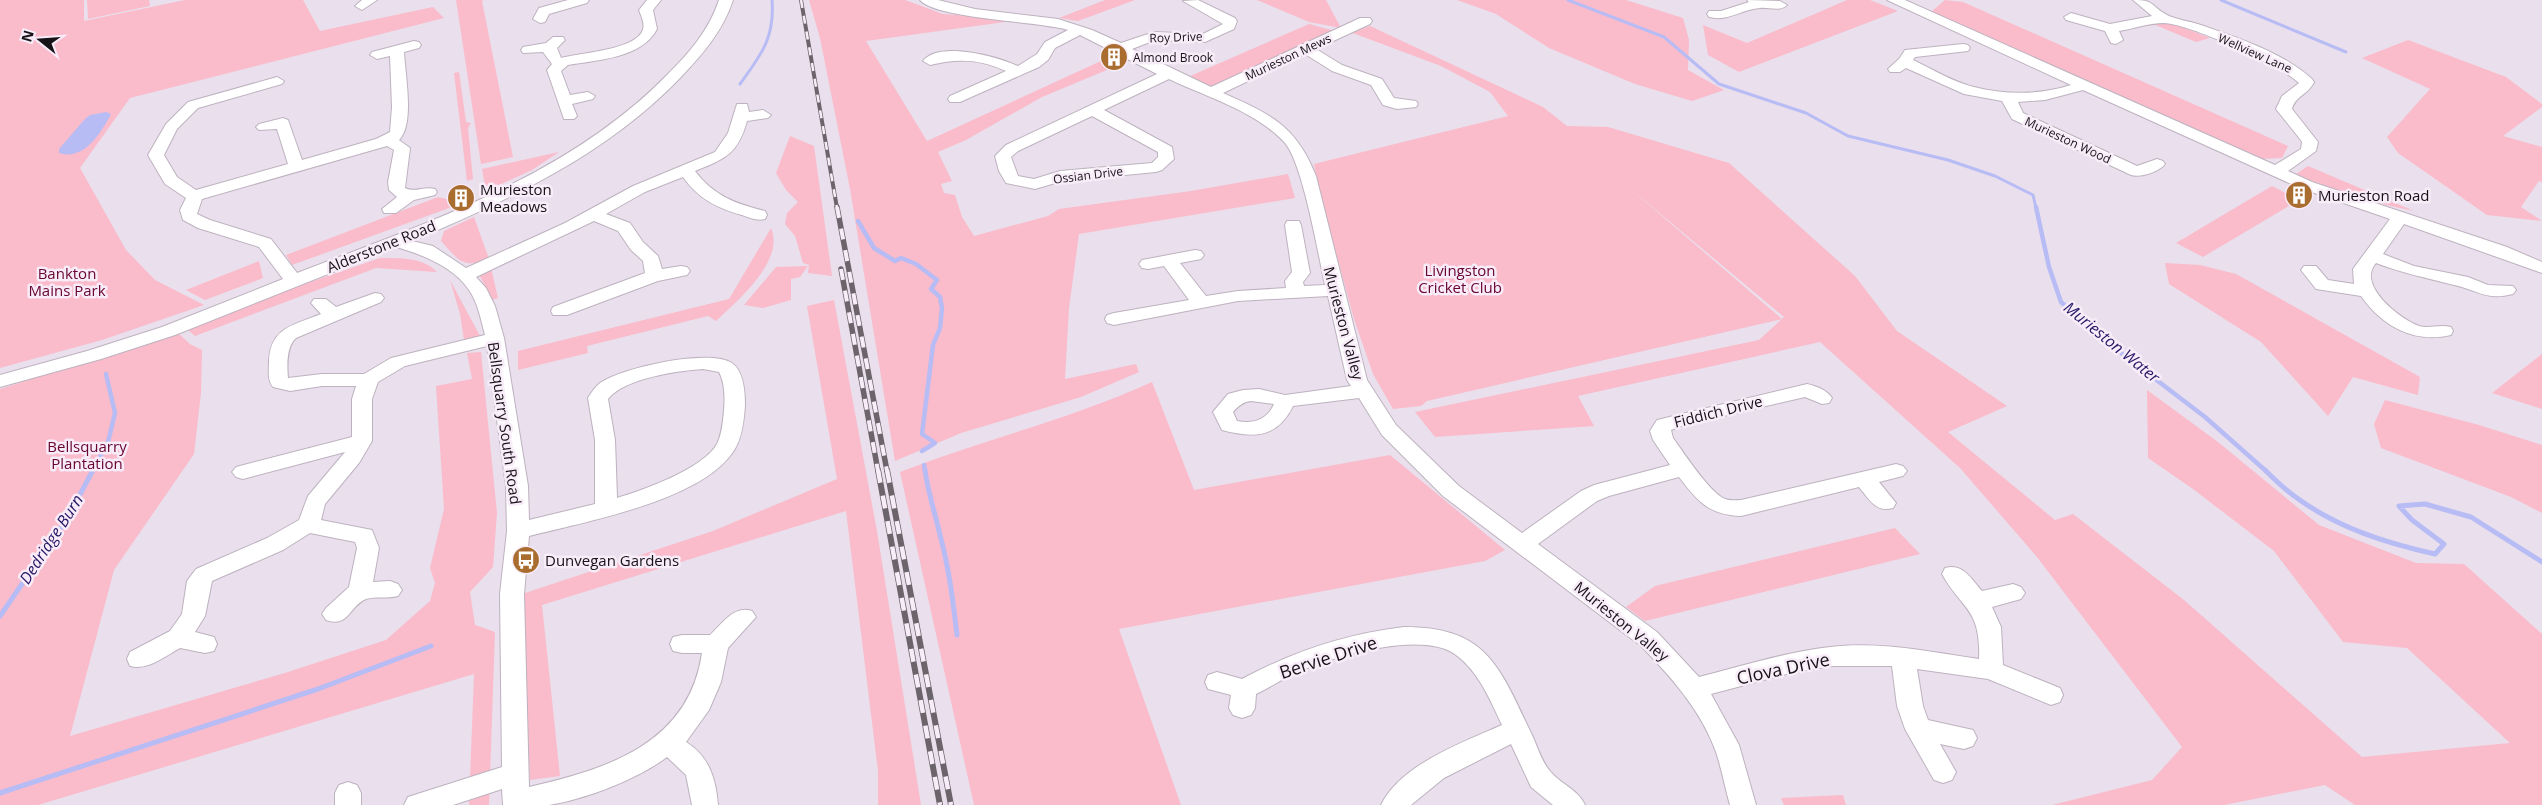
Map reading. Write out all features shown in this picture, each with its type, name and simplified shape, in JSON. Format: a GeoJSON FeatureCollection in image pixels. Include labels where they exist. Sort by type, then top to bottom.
{"type":"FeatureCollection","features":[{"type":"Feature","properties":{"kind":"street"},"geometry":{"type":"LineString","coordinates":[[527,10],[542,15],[582,0]]}},
{"type":"Feature","properties":{"kind":"street"},"geometry":{"type":"LineString","coordinates":[[569,116],[554,70],[560,63],[630,47],[640,41],[650,31],[650,21],[646,10],[654,0]]}},
{"type":"Feature","properties":{"kind":"street","name":"Alderstone Road"},"geometry":{"type":"LineString","coordinates":[[0,381],[150,337],[406,238],[544,172],[583,150],[653,99],[701,48],[726,0]]}},
{"type":"Feature","properties":{"kind":"street","name":"Murieston Valley"},"geometry":{"type":"LineString","coordinates":[[927,0],[962,10],[1049,21],[1079,30],[1210,93],[1288,137],[1299,152],[1308,176],[1334,290],[1358,380],[1389,430],[1420,463],[1451,491],[1650,639],[1695,688],[1712,715],[1727,747],[1743,805]]}},
{"type":"Feature","properties":{"kind":"street"},"geometry":{"type":"LineString","coordinates":[[1894,0],[2081,86],[2276,172],[2331,194],[2542,268]]}},
{"type":"Feature","properties":{"kind":"street","name":"Wellview Lane"},"geometry":{"type":"LineString","coordinates":[[2140,0],[2164,19],[2197,27],[2282,63],[2304,78],[2306,85],[2287,99],[2284,109],[2310,142],[2308,151],[2276,172]]}},
{"type":"Feature","properties":{"kind":"street"},"geometry":{"type":"LineString","coordinates":[[1910,7],[1931,1]]}},
{"type":"Feature","properties":{"kind":"street"},"geometry":{"type":"LineString","coordinates":[[1721,15],[1756,2],[1780,5]]}},
{"type":"Feature","properties":{"kind":"street","name":"Roy Drive"},"geometry":{"type":"LineString","coordinates":[[1119,49],[1154,36],[1205,38],[1229,26],[1230,21],[1196,8]]}},
{"type":"Feature","properties":{"kind":"street","name":"Wellview Lane"},"geometry":{"type":"LineString","coordinates":[[2071,17],[2113,34],[2164,19]]}},
{"type":"Feature","properties":{"kind":"street","name":"Murieston Mews"},"geometry":{"type":"LineString","coordinates":[[1210,93],[1366,21]]}},
{"type":"Feature","properties":{"kind":"street"},"geometry":{"type":"LineString","coordinates":[[955,99],[967,87],[1018,71],[1043,57],[1050,45],[1079,30]]}},
{"type":"Feature","properties":{"kind":"street"},"geometry":{"type":"LineString","coordinates":[[528,50],[554,44],[553,59],[560,63]]}},
{"type":"Feature","properties":{"kind":"street"},"geometry":{"type":"LineString","coordinates":[[377,55],[414,45]]}},
{"type":"Feature","properties":{"kind":"street","name":"Murieston Wood"},"geometry":{"type":"LineString","coordinates":[[1954,46],[1910,53],[1900,65],[1969,91],[2008,97],[2034,98],[2054,95],[2081,86]]}},
{"type":"Feature","properties":{"kind":"street"},"geometry":{"type":"LineString","coordinates":[[1307,49],[1337,68],[1377,82],[1388,109],[1412,104]]}},
{"type":"Feature","properties":{"kind":"street"},"geometry":{"type":"LineString","coordinates":[[277,81],[259,90],[193,104],[187,109],[159,147],[156,156],[164,175],[180,191],[195,196],[388,140],[397,134],[399,130],[397,50]]}},
{"type":"Feature","properties":{"kind":"street"},"geometry":{"type":"LineString","coordinates":[[930,61],[945,51],[989,58],[1018,71]]}},
{"type":"Feature","properties":{"kind":"street","name":"Ossian Drive"},"geometry":{"type":"LineString","coordinates":[[1092,110],[1166,150],[1166,159],[1156,168],[1060,176],[1035,184],[1012,180],[1007,171],[1003,156],[1012,148],[1092,110],[1168,74]]}},
{"type":"Feature","properties":{"kind":"street"},"geometry":{"type":"LineString","coordinates":[[564,101],[588,96]]}},
{"type":"Feature","properties":{"kind":"street","name":"Murieston Wood"},"geometry":{"type":"LineString","coordinates":[[2008,97],[2017,116],[2133,174],[2157,164]]}},
{"type":"Feature","properties":{"kind":"street"},"geometry":{"type":"LineString","coordinates":[[465,275],[528,248],[594,215],[639,189],[721,155],[730,146],[741,112],[763,115]]}},
{"type":"Feature","properties":{"kind":"street"},"geometry":{"type":"LineString","coordinates":[[264,127],[290,121],[296,166]]}},
{"type":"Feature","properties":{"kind":"street"},"geometry":{"type":"LineString","coordinates":[[388,140],[402,148],[396,182],[397,190],[409,196]]}},
{"type":"Feature","properties":{"kind":"street"},"geometry":{"type":"LineString","coordinates":[[686,170],[701,191],[719,202],[732,214],[759,215]]}},
{"type":"Feature","properties":{"kind":"street"},"geometry":{"type":"LineString","coordinates":[[390,209],[409,196],[429,192]]}},
{"type":"Feature","properties":{"kind":"street"},"geometry":{"type":"LineString","coordinates":[[195,196],[188,210],[189,216],[204,224],[265,243],[294,281]]}},
{"type":"Feature","properties":{"kind":"street"},"geometry":{"type":"LineString","coordinates":[[594,215],[624,227],[637,246],[652,260],[654,276]]}},
{"type":"Feature","properties":{"kind":"street"},"geometry":{"type":"LineString","coordinates":[[2400,217],[2361,270],[2361,280],[2366,291],[2380,308],[2420,337],[2444,331]]}},
{"type":"Feature","properties":{"kind":"street"},"geometry":{"type":"LineString","coordinates":[[1293,225],[1301,273],[1294,281],[1296,293]]}},
{"type":"Feature","properties":{"kind":"street","name":"Bellsquarry South Road"},"geometry":{"type":"LineString","coordinates":[[406,238],[465,275],[477,288],[486,306],[494,338],[517,486],[518,531],[512,594],[516,803]]}},
{"type":"Feature","properties":{"kind":"street"},"geometry":{"type":"LineString","coordinates":[[1148,264],[1195,255]]}},
{"type":"Feature","properties":{"kind":"street"},"geometry":{"type":"LineString","coordinates":[[2373,256],[2409,270],[2462,281],[2487,297],[2507,290]]}},
{"type":"Feature","properties":{"kind":"street"},"geometry":{"type":"LineString","coordinates":[[1168,260],[1200,301]]}},
{"type":"Feature","properties":{"kind":"street"},"geometry":{"type":"LineString","coordinates":[[2310,270],[2322,285],[2366,291]]}},
{"type":"Feature","properties":{"kind":"street"},"geometry":{"type":"LineString","coordinates":[[560,311],[578,295],[681,271]]}},
{"type":"Feature","properties":{"kind":"street"},"geometry":{"type":"LineString","coordinates":[[1114,319],[1200,301],[1238,296],[1334,290]]}},
{"type":"Feature","properties":{"kind":"street"},"geometry":{"type":"LineString","coordinates":[[369,380],[330,380],[290,385],[280,382],[278,377],[279,353],[282,340],[327,309],[375,298]]}},
{"type":"Feature","properties":{"kind":"street"},"geometry":{"type":"LineString","coordinates":[[139,660],[178,638],[193,616],[199,581],[204,575],[275,544],[307,525],[312,518],[317,498],[352,457],[362,442],[362,388],[369,380],[385,368],[398,362],[494,338]]}},
{"type":"Feature","properties":{"kind":"street"},"geometry":{"type":"LineString","coordinates":[[518,531],[606,507],[663,490],[707,465],[725,449],[733,424],[735,402],[731,378],[726,367],[714,363],[698,362],[668,369],[627,380],[607,388],[598,398],[605,440],[606,507]]}},
{"type":"Feature","properties":{"kind":"street","name":"Fiddich Drive"},"geometry":{"type":"LineString","coordinates":[[1822,398],[1807,390],[1664,425],[1660,431],[1663,440],[1704,493],[1717,504],[1741,508],[1896,471]]}},
{"type":"Feature","properties":{"kind":"street"},"geometry":{"type":"LineString","coordinates":[[1285,401],[1365,391]]}},
{"type":"Feature","properties":{"kind":"street"},"geometry":{"type":"LineString","coordinates":[[243,472],[272,456],[362,442]]}},
{"type":"Feature","properties":{"kind":"street"},"geometry":{"type":"LineString","coordinates":[[1522,544],[1589,496],[1602,490],[1685,468]]}},
{"type":"Feature","properties":{"kind":"street"},"geometry":{"type":"LineString","coordinates":[[1864,479],[1885,502]]}},
{"type":"Feature","properties":{"kind":"street"},"geometry":{"type":"LineString","coordinates":[[307,525],[364,536],[368,548],[360,591],[334,614]]}},
{"type":"Feature","properties":{"kind":"street"},"geometry":{"type":"LineString","coordinates":[[1953,574],[1978,601],[1991,625],[1992,670]]}},
{"type":"Feature","properties":{"kind":"street"},"geometry":{"type":"LineString","coordinates":[[360,591],[390,590]]}},
{"type":"Feature","properties":{"kind":"street"},"geometry":{"type":"LineString","coordinates":[[1978,601],[2013,593]]}},
{"type":"Feature","properties":{"kind":"street"},"geometry":{"type":"LineString","coordinates":[[516,803],[584,784],[638,763],[668,745],[692,716],[709,682],[716,644],[744,617]]}},
{"type":"Feature","properties":{"kind":"street","name":"Bervie Drive"},"geometry":{"type":"LineString","coordinates":[[1217,682],[1243,699],[1292,664],[1371,640],[1421,636],[1448,639],[1463,648],[1491,676],[1540,779],[1572,805]]}},
{"type":"Feature","properties":{"kind":"street"},"geometry":{"type":"LineString","coordinates":[[178,638],[205,644]]}},
{"type":"Feature","properties":{"kind":"street"},"geometry":{"type":"LineString","coordinates":[[682,644],[716,644]]}},
{"type":"Feature","properties":{"kind":"street","name":"Clova Drive"},"geometry":{"type":"LineString","coordinates":[[1695,688],[1794,662],[1832,656],[1903,658],[1992,670],[2051,695]]}},
{"type":"Feature","properties":{"kind":"street"},"geometry":{"type":"LineString","coordinates":[[1903,658],[1910,706],[1918,729],[1943,772]]}},
{"type":"Feature","properties":{"kind":"street"},"geometry":{"type":"LineString","coordinates":[[1918,729],[1964,738]]}},
{"type":"Feature","properties":{"kind":"street"},"geometry":{"type":"LineString","coordinates":[[1394,805],[1405,790],[1464,753],[1517,730]]}},
{"type":"Feature","properties":{"kind":"street"},"geometry":{"type":"LineString","coordinates":[[668,745],[685,753],[698,769],[703,787],[704,805]]}},
{"type":"Feature","properties":{"kind":"street"},"geometry":{"type":"LineString","coordinates":[[417,805],[516,774]]}},
{"type":"Feature","properties":{"kind":"green space","name":"Bankton Mains Park"},"geometry":{"type":"Polygon","coordinates":[[[0,0],[84,0],[84,21],[185,0],[303,0],[320,31],[433,7],[444,18],[130,98],[80,168],[126,250],[155,280],[204,305],[102,340],[0,368],[0,0]]]}},
{"type":"Feature","properties":{"kind":"green space"},"geometry":{"type":"Polygon","coordinates":[[[87,0],[149,0],[150,6],[88,19],[87,0]]]}},
{"type":"Feature","properties":{"kind":"green space"},"geometry":{"type":"Polygon","coordinates":[[[456,0],[484,0],[482,1],[513,157],[481,164],[456,0]]]}},
{"type":"Feature","properties":{"kind":"green space"},"geometry":{"type":"Polygon","coordinates":[[[809,0],[905,0],[943,14],[996,18],[1005,22],[866,41],[927,141],[1114,55],[1126,62],[1042,97],[966,140],[938,152],[952,181],[941,184],[944,193],[955,195],[962,217],[974,236],[1048,216],[1059,209],[1191,191],[1288,174],[1295,198],[1079,234],[1069,308],[1065,379],[1136,364],[1139,372],[1081,397],[961,433],[895,461],[850,189],[820,38],[809,0]]]}},
{"type":"Feature","properties":{"kind":"green space"},"geometry":{"type":"Polygon","coordinates":[[[1105,0],[1135,0],[1078,21],[1059,18],[1105,0]]]}},
{"type":"Feature","properties":{"kind":"green space"},"geometry":{"type":"Polygon","coordinates":[[[1257,0],[1326,0],[1341,28],[1309,22],[1257,0]]]}},
{"type":"Feature","properties":{"kind":"green space"},"geometry":{"type":"Polygon","coordinates":[[[1457,0],[1626,0],[1683,18],[1689,40],[1688,70],[1724,90],[1692,101],[1635,84],[1549,48],[1496,14],[1457,0]]]}},
{"type":"Feature","properties":{"kind":"green space"},"geometry":{"type":"Polygon","coordinates":[[[1847,0],[1870,0],[1898,11],[1739,72],[1708,55],[1703,25],[1747,43],[1847,0]]]}},
{"type":"Feature","properties":{"kind":"green space"},"geometry":{"type":"Polygon","coordinates":[[[1945,0],[1963,2],[2288,146],[2282,158],[2261,159],[2227,145],[1931,12],[1945,0]]]}},
{"type":"Feature","properties":{"kind":"green space"},"geometry":{"type":"Polygon","coordinates":[[[2172,23],[2210,38],[2196,42],[2153,24],[2172,23]]]}},
{"type":"Feature","properties":{"kind":"green space"},"geometry":{"type":"Polygon","coordinates":[[[1309,24],[1335,31],[1211,87],[1188,77],[1309,24]]]}},
{"type":"Feature","properties":{"kind":"green space","name":"Livingston Cricket Club"},"geometry":{"type":"Polygon","coordinates":[[[1370,26],[1543,107],[1567,126],[1608,127],[1729,163],[1855,276],[1897,331],[2007,406],[1948,432],[2055,520],[2073,514],[2184,600],[2362,757],[2510,743],[2407,648],[2343,642],[2274,551],[2193,489],[2148,458],[2147,390],[2218,442],[2319,525],[2416,563],[2464,564],[2542,634],[2542,805],[2355,805],[2325,785],[2224,805],[2052,805],[2152,780],[2182,747],[2037,557],[1960,468],[1820,342],[1578,396],[1594,426],[1435,437],[1415,412],[1759,340],[1782,319],[1427,401],[1421,406],[1393,409],[1373,374],[1354,319],[1318,187],[1314,164],[1508,116],[1490,92],[1441,66],[1350,32],[1370,26]],[[1627,186],[1782,319],[1784,317],[1627,186]]]}},
{"type":"Feature","properties":{"kind":"green space"},"geometry":{"type":"Polygon","coordinates":[[[2408,40],[2506,77],[2542,104],[2542,107],[2503,136],[2542,147],[2542,182],[2539,181],[2521,207],[2542,221],[2487,215],[2398,153],[2387,137],[2430,89],[2362,58],[2408,40]]]}},
{"type":"Feature","properties":{"kind":"green space"},"geometry":{"type":"Polygon","coordinates":[[[459,72],[466,122],[471,123],[468,128],[473,179],[467,181],[454,73],[459,72]]]}},
{"type":"Feature","properties":{"kind":"green space"},"geometry":{"type":"Polygon","coordinates":[[[790,136],[814,146],[832,276],[808,273],[809,265],[803,263],[795,236],[785,224],[787,213],[798,202],[786,190],[776,173],[790,136]]]}},
{"type":"Feature","properties":{"kind":"green space"},"geometry":{"type":"Polygon","coordinates":[[[559,152],[532,170],[486,191],[482,169],[559,152]]]}},
{"type":"Feature","properties":{"kind":"green space"},"geometry":{"type":"Polygon","coordinates":[[[2308,166],[2414,211],[2354,196],[2296,174],[2308,166]]]}},
{"type":"Feature","properties":{"kind":"green space"},"geometry":{"type":"Polygon","coordinates":[[[2272,186],[2299,200],[2203,257],[2176,243],[2272,186]]]}},
{"type":"Feature","properties":{"kind":"green space"},"geometry":{"type":"Polygon","coordinates":[[[438,197],[463,203],[292,265],[286,255],[438,197]]]}},
{"type":"Feature","properties":{"kind":"green space"},"geometry":{"type":"Polygon","coordinates":[[[474,217],[489,259],[466,263],[457,258],[441,241],[444,231],[474,217]]]}},
{"type":"Feature","properties":{"kind":"green space"},"geometry":{"type":"Polygon","coordinates":[[[771,228],[774,241],[766,266],[747,291],[716,321],[708,316],[587,346],[588,353],[518,370],[518,351],[729,299],[771,228]]]}},
{"type":"Feature","properties":{"kind":"green space"},"geometry":{"type":"Polygon","coordinates":[[[380,258],[403,258],[418,261],[425,263],[437,272],[376,268],[195,336],[187,329],[293,288],[380,258]]]}},
{"type":"Feature","properties":{"kind":"green space"},"geometry":{"type":"Polygon","coordinates":[[[259,261],[263,278],[205,300],[186,290],[259,261]]]}},
{"type":"Feature","properties":{"kind":"green space"},"geometry":{"type":"Polygon","coordinates":[[[2165,263],[2200,265],[2236,274],[2420,377],[2418,395],[2353,377],[2328,416],[2261,342],[2169,284],[2165,263]]]}},
{"type":"Feature","properties":{"kind":"green space"},"geometry":{"type":"Polygon","coordinates":[[[808,266],[800,277],[791,279],[791,300],[763,308],[744,305],[776,267],[808,266]]]}},
{"type":"Feature","properties":{"kind":"green space"},"geometry":{"type":"Polygon","coordinates":[[[491,268],[498,298],[492,300],[480,276],[491,268]]]}},
{"type":"Feature","properties":{"kind":"green space"},"geometry":{"type":"Polygon","coordinates":[[[450,280],[480,336],[464,340],[460,314],[450,280]]]}},
{"type":"Feature","properties":{"kind":"green space"},"geometry":{"type":"Polygon","coordinates":[[[834,300],[877,531],[921,805],[878,805],[878,771],[846,511],[542,605],[560,776],[530,780],[522,594],[713,531],[837,479],[807,306],[834,300]]]}},
{"type":"Feature","properties":{"kind":"green space","name":"Bellsquarry Plantation"},"geometry":{"type":"Polygon","coordinates":[[[178,333],[190,344],[202,350],[201,393],[194,454],[114,570],[70,736],[288,672],[386,640],[430,601],[435,583],[430,568],[444,509],[436,386],[472,379],[467,353],[481,352],[497,513],[493,567],[470,592],[475,625],[495,632],[489,805],[469,805],[474,674],[38,805],[0,805],[0,389],[178,333]]]}},
{"type":"Feature","properties":{"kind":"green space"},"geometry":{"type":"Polygon","coordinates":[[[2542,354],[2542,409],[2492,393],[2542,354]]]}},
{"type":"Feature","properties":{"kind":"green space"},"geometry":{"type":"Polygon","coordinates":[[[1152,382],[1194,490],[1390,455],[1505,550],[1485,561],[1119,629],[1181,805],[974,805],[900,472],[1090,407],[1152,382]]]}},
{"type":"Feature","properties":{"kind":"green space"},"geometry":{"type":"Polygon","coordinates":[[[2385,400],[2479,425],[2542,445],[2542,513],[2511,497],[2381,448],[2374,424],[2385,400]]]}},
{"type":"Feature","properties":{"kind":"green space"},"geometry":{"type":"Polygon","coordinates":[[[1895,528],[1920,554],[1645,621],[1626,607],[1655,586],[1895,528]]]}},
{"type":"Feature","properties":{"kind":"green space"},"geometry":{"type":"Polygon","coordinates":[[[1843,795],[1846,805],[1784,805],[1781,798],[1843,795]]]}},
{"type":"Feature","properties":{"kind":"water"},"geometry":{"type":"Polygon","coordinates":[[[106,112],[111,114],[91,144],[76,153],[59,153],[59,149],[85,119],[90,115],[106,112]]]}},
{"type":"Feature","properties":{"kind":"waterway"},"geometry":{"type":"LineString","coordinates":[[740,84],[760,55],[769,36],[772,0]]}},
{"type":"Feature","properties":{"kind":"waterway","name":"Murieston Water"},"geometry":{"type":"LineString","coordinates":[[1568,0],[1664,37],[1719,84],[1806,113],[1848,136],[1948,160],[1995,176],[2033,195],[2036,208]]}},
{"type":"Feature","properties":{"kind":"waterway"},"geometry":{"type":"LineString","coordinates":[[2221,0],[2346,52]]}},
{"type":"Feature","properties":{"kind":"waterway","name":"Murieston Water"},"geometry":{"type":"LineString","coordinates":[[2036,207],[2049,267],[2061,302],[2108,343],[2205,417],[2266,471]]}},
{"type":"Feature","properties":{"kind":"waterway"},"geometry":{"type":"LineString","coordinates":[[858,221],[874,248],[895,261],[901,258],[916,264],[937,280],[931,289],[940,297],[942,308],[940,328],[933,345],[922,434],[935,443],[922,451]]}},
{"type":"Feature","properties":{"kind":"waterway","name":"Dedridge Burn"},"geometry":{"type":"LineString","coordinates":[[92,471],[108,442],[115,413],[106,374]]}},
{"type":"Feature","properties":{"kind":"waterway"},"geometry":{"type":"LineString","coordinates":[[924,465],[925,471]]}},
{"type":"Feature","properties":{"kind":"waterway","name":"Dedridge Burn"},"geometry":{"type":"LineString","coordinates":[[0,616],[68,517],[93,470]]}},
{"type":"Feature","properties":{"kind":"waterway"},"geometry":{"type":"LineString","coordinates":[[925,470],[946,560],[957,635]]}},
{"type":"Feature","properties":{"kind":"waterway","name":"Murieston Water"},"geometry":{"type":"LineString","coordinates":[[2266,471],[2288,492],[2329,518],[2363,533],[2399,545],[2435,554],[2444,544],[2412,520],[2399,506],[2425,504],[2471,517],[2542,562]]}},
{"type":"Feature","properties":{"kind":"waterway"},"geometry":{"type":"LineString","coordinates":[[0,793],[318,689],[431,646]]}},
{"type":"Feature","properties":{"kind":"railway"},"geometry":{"type":"LineString","coordinates":[[801,0],[837,208]]}},
{"type":"Feature","properties":{"kind":"railway"},"geometry":{"type":"LineString","coordinates":[[837,207],[887,471]]}},
{"type":"Feature","properties":{"kind":"railway"},"geometry":{"type":"LineString","coordinates":[[841,269],[878,471]]}},
{"type":"Feature","properties":{"kind":"railway"},"geometry":{"type":"LineString","coordinates":[[878,470],[940,805]]}},
{"type":"Feature","properties":{"kind":"railway"},"geometry":{"type":"LineString","coordinates":[[887,470],[951,805]]}},
{"type":"Feature","properties":{"kind":"place","name":"Almond Brook"},"geometry":{"type":"Point","coordinates":[1114,57]}},
{"type":"Feature","properties":{"kind":"place","name":"Murieston Road"},"geometry":{"type":"Point","coordinates":[2299,195]}},
{"type":"Feature","properties":{"kind":"place","name":"Murieston Meadows"},"geometry":{"type":"Point","coordinates":[461,198]}},
{"type":"Feature","properties":{"kind":"place","name":"Dunvegan Gardens"},"geometry":{"type":"Point","coordinates":[526,560]}}]}
